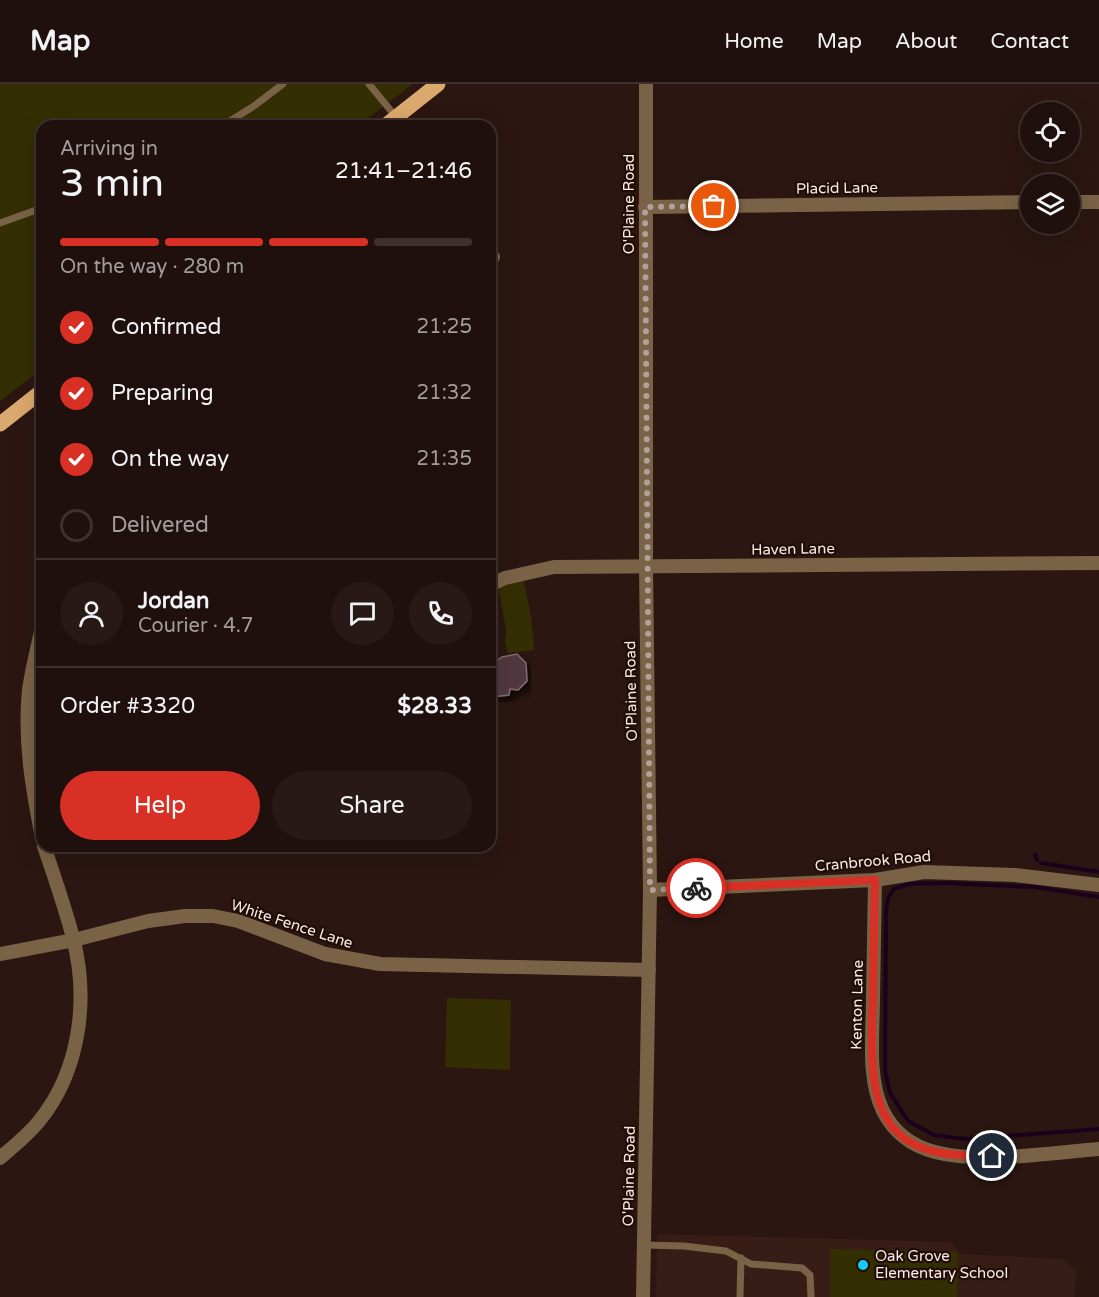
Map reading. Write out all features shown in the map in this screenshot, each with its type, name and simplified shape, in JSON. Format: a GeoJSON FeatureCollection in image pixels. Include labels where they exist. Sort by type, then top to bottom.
{"type":"FeatureCollection","features":[{"type":"Feature","properties":{"kind":"main road"},"geometry":{"type":"LineString","coordinates":[[393,120],[438,84]]}},
{"type":"Feature","properties":{"kind":"main road"},"geometry":{"type":"LineString","coordinates":[[0,424],[36,396]]}},
{"type":"Feature","properties":{"kind":"street","name":"O'Plaine Road"},"geometry":{"type":"LineString","coordinates":[[643,1297],[650,890],[646,567],[646,84]]}},
{"type":"Feature","properties":{"kind":"street","name":"Placid Lane"},"geometry":{"type":"LineString","coordinates":[[645,207],[1020,202]]}},
{"type":"Feature","properties":{"kind":"street"},"geometry":{"type":"LineString","coordinates":[[1080,202],[1099,202]]}},
{"type":"Feature","properties":{"kind":"street","name":"Haven Lane"},"geometry":{"type":"LineString","coordinates":[[496,582],[554,567],[1099,563]]}},
{"type":"Feature","properties":{"kind":"street"},"geometry":{"type":"LineString","coordinates":[[36,656],[29,690],[28,737],[30,779],[36,808]]}},
{"type":"Feature","properties":{"kind":"street"},"geometry":{"type":"LineString","coordinates":[[0,1158],[40,1121],[57,1096],[72,1063],[79,1025],[80,988],[74,940],[46,852]]}},
{"type":"Feature","properties":{"kind":"street","name":"Cranbrook Road"},"geometry":{"type":"LineString","coordinates":[[650,890],[875,880],[924,873],[953,872],[1015,875],[1099,885]]}},
{"type":"Feature","properties":{"kind":"street","name":"Kenton Lane"},"geometry":{"type":"LineString","coordinates":[[875,880],[873,1065],[883,1110],[896,1131],[915,1145],[936,1152],[962,1156],[1099,1149]]}},
{"type":"Feature","properties":{"kind":"street","name":"White Fence Lane"},"geometry":{"type":"LineString","coordinates":[[0,954],[74,940],[148,921],[185,916],[213,916],[238,921],[325,954],[380,964],[649,970]]}},
{"type":"Feature","properties":{"kind":"lane"},"geometry":{"type":"LineString","coordinates":[[232,120],[255,106],[283,84]]}},
{"type":"Feature","properties":{"kind":"lane"},"geometry":{"type":"LineString","coordinates":[[369,84],[390,120]]}},
{"type":"Feature","properties":{"kind":"lane"},"geometry":{"type":"LineString","coordinates":[[0,223],[36,210]]}},
{"type":"Feature","properties":{"kind":"lane"},"geometry":{"type":"LineString","coordinates":[[644,1245],[684,1245],[726,1251],[751,1264],[802,1268],[810,1275],[811,1297]]}},
{"type":"Feature","properties":{"kind":"lane"},"geometry":{"type":"LineString","coordinates":[[740,1297],[741,1258]]}},
{"type":"Feature","properties":{"kind":"shaded area"},"geometry":{"type":"Polygon","coordinates":[[[0,84],[413,84],[366,120],[36,120],[36,374],[0,401],[0,84]]]}},
{"type":"Feature","properties":{"kind":"shaded area"},"geometry":{"type":"Polygon","coordinates":[[[521,574],[530,612],[534,650],[508,653],[497,582],[521,574]]]}},
{"type":"Feature","properties":{"kind":"shaded area"},"geometry":{"type":"Polygon","coordinates":[[[447,998],[511,1000],[510,1070],[445,1067],[447,998]]]}},
{"type":"Feature","properties":{"kind":"shaded area","name":"Oak Grove Elementary School"},"geometry":{"type":"Polygon","coordinates":[[[657,1234],[952,1242],[960,1254],[1062,1259],[1077,1271],[1074,1297],[656,1297],[657,1234]]]}},
{"type":"Feature","properties":{"kind":"shaded area"},"geometry":{"type":"Polygon","coordinates":[[[830,1249],[958,1252],[957,1297],[830,1297],[830,1249]]]}},
{"type":"Feature","properties":{"kind":"building"},"geometry":{"type":"Polygon","coordinates":[[[517,654],[526,663],[527,681],[518,690],[510,689],[509,695],[496,697],[496,661],[502,657],[517,654]]]}},
{"type":"Feature","properties":{"kind":"waterway"},"geometry":{"type":"LineString","coordinates":[[1035,855],[1037,860]]}},
{"type":"Feature","properties":{"kind":"waterway"},"geometry":{"type":"LineString","coordinates":[[1041,863],[1099,872]]}},
{"type":"Feature","properties":{"kind":"waterway"},"geometry":{"type":"LineString","coordinates":[[1099,897],[1035,887],[947,883],[909,884],[894,889],[888,898],[886,911],[885,1071],[890,1093],[908,1121],[934,1135],[964,1139],[1099,1129]]}},
{"type":"Feature","properties":{"kind":"way so far"},"geometry":{"type":"LineString","coordinates":[[696,888],[650,890],[645,207],[714,206]]}},
{"type":"Feature","properties":{"kind":"place","name":"Oak Grove Elementary School"},"geometry":{"type":"Point","coordinates":[863,1265]}},
{"type":"Feature","properties":{"kind":"route"},"geometry":{"type":"LineString","coordinates":[[696,888],[875,880],[873,1065],[876,1089],[883,1110],[896,1131],[915,1145],[959,1156],[992,1156]]}}]}
